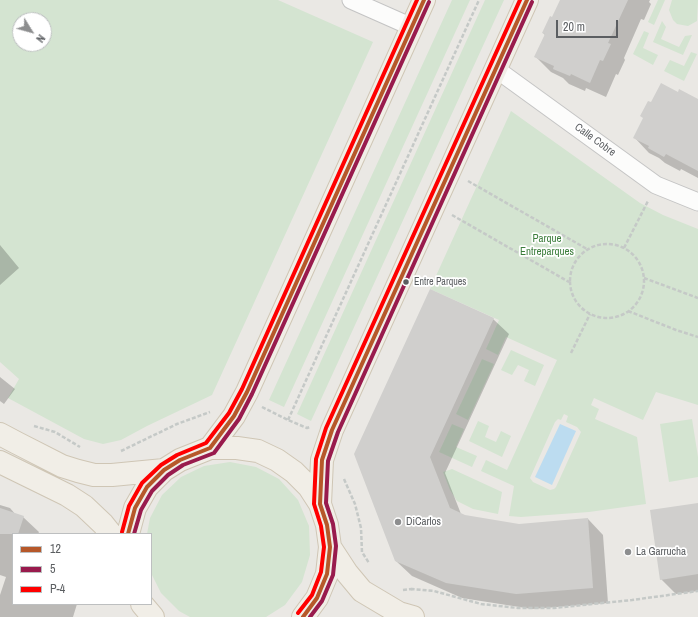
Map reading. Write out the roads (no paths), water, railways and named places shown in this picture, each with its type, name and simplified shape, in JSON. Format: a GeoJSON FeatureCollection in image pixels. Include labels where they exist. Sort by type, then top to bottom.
{"type":"FeatureCollection","features":[{"type":"Feature","properties":{"kind":"main road"},"geometry":{"type":"LineString","coordinates":[[210,448],[234,416],[247,392],[424,0]]}},
{"type":"Feature","properties":{"kind":"main road"},"geometry":{"type":"LineString","coordinates":[[320,504],[322,460],[332,430],[527,0]]}},
{"type":"Feature","properties":{"kind":"main road"},"geometry":{"type":"LineString","coordinates":[[0,434],[62,466],[78,471],[112,475],[164,470]]}},
{"type":"Feature","properties":{"kind":"main road"},"geometry":{"type":"LineString","coordinates":[[128,533],[135,508],[148,487],[164,470],[180,460],[210,448],[237,448],[258,452],[277,460],[294,472],[304,482],[320,504],[327,525],[330,547],[327,574],[317,598],[303,617]]}},
{"type":"Feature","properties":{"kind":"main road"},"geometry":{"type":"LineString","coordinates":[[0,462],[67,495],[84,506],[104,524],[110,533]]}},
{"type":"Feature","properties":{"kind":"main road"},"geometry":{"type":"LineString","coordinates":[[330,547],[347,573],[362,591],[406,615]]}},
{"type":"Feature","properties":{"kind":"main road"},"geometry":{"type":"LineString","coordinates":[[142,605],[142,617]]}},
{"type":"Feature","properties":{"kind":"main road"},"geometry":{"type":"LineString","coordinates":[[143,605],[153,617]]}},
{"type":"Feature","properties":{"kind":"street"},"geometry":{"type":"LineString","coordinates":[[351,0],[412,27]]}},
{"type":"Feature","properties":{"kind":"street","name":"Calle Cobre"},"geometry":{"type":"LineString","coordinates":[[496,69],[656,185],[698,202]]}},
{"type":"Feature","properties":{"kind":"water"},"geometry":{"type":"Polygon","coordinates":[[[560,424],[576,431],[552,485],[535,477],[560,424]]]}},
{"type":"Feature","properties":{"kind":"place","name":"Entre Parques"},"geometry":{"type":"Point","coordinates":[406,282]}},
{"type":"Feature","properties":{"kind":"place","name":"DiCarlos"},"geometry":{"type":"Point","coordinates":[398,522]}},
{"type":"Feature","properties":{"kind":"place","name":"La Garrucha"},"geometry":{"type":"Point","coordinates":[628,552]}},
{"type":"Feature","properties":{"kind":"park label","name":"Parque Entreparques"},"geometry":{"type":"Point","coordinates":[547,245]}}]}
